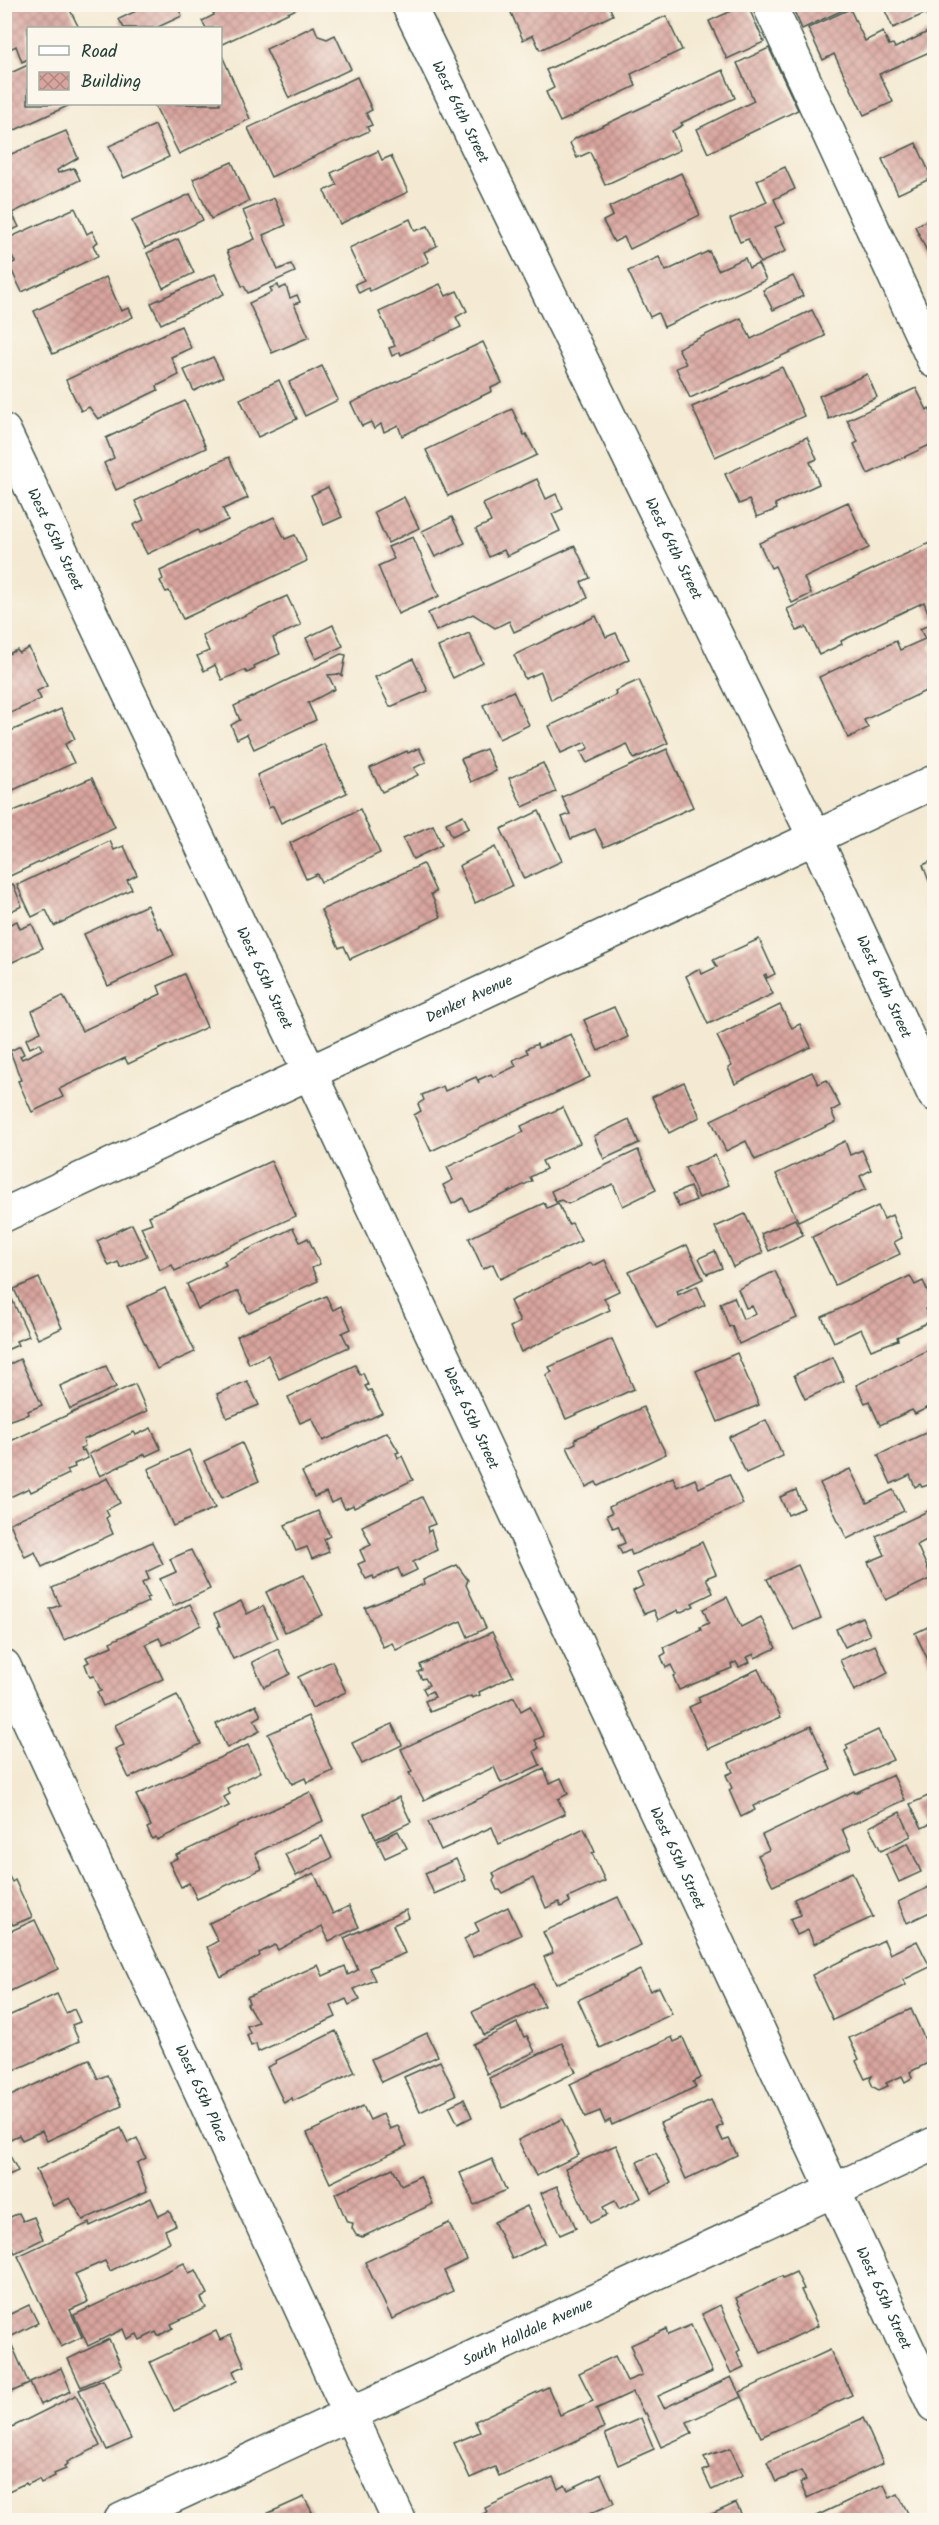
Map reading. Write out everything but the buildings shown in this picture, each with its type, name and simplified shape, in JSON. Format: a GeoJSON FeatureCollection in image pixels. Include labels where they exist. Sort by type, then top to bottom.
{"type":"FeatureCollection","features":[{"type":"Feature","properties":{"kind":"street","name":"West 64th Street"},"geometry":{"type":"LineString","coordinates":[[408,4],[815,838],[934,1094]]}},
{"type":"Feature","properties":{"kind":"street"},"geometry":{"type":"LineString","coordinates":[[769,4],[934,361]]}},
{"type":"Feature","properties":{"kind":"street","name":"West 65th Street"},"geometry":{"type":"LineString","coordinates":[[4,432],[310,1073],[934,2405]]}},
{"type":"Feature","properties":{"kind":"street","name":"Denker Avenue"},"geometry":{"type":"LineString","coordinates":[[4,1215],[934,782]]}},
{"type":"Feature","properties":{"kind":"street","name":"West 65th Place"},"geometry":{"type":"LineString","coordinates":[[4,1666],[399,2520]]}},
{"type":"Feature","properties":{"kind":"street","name":"South Halldale Avenue"},"geometry":{"type":"LineString","coordinates":[[121,2520],[934,2144]]}}]}
